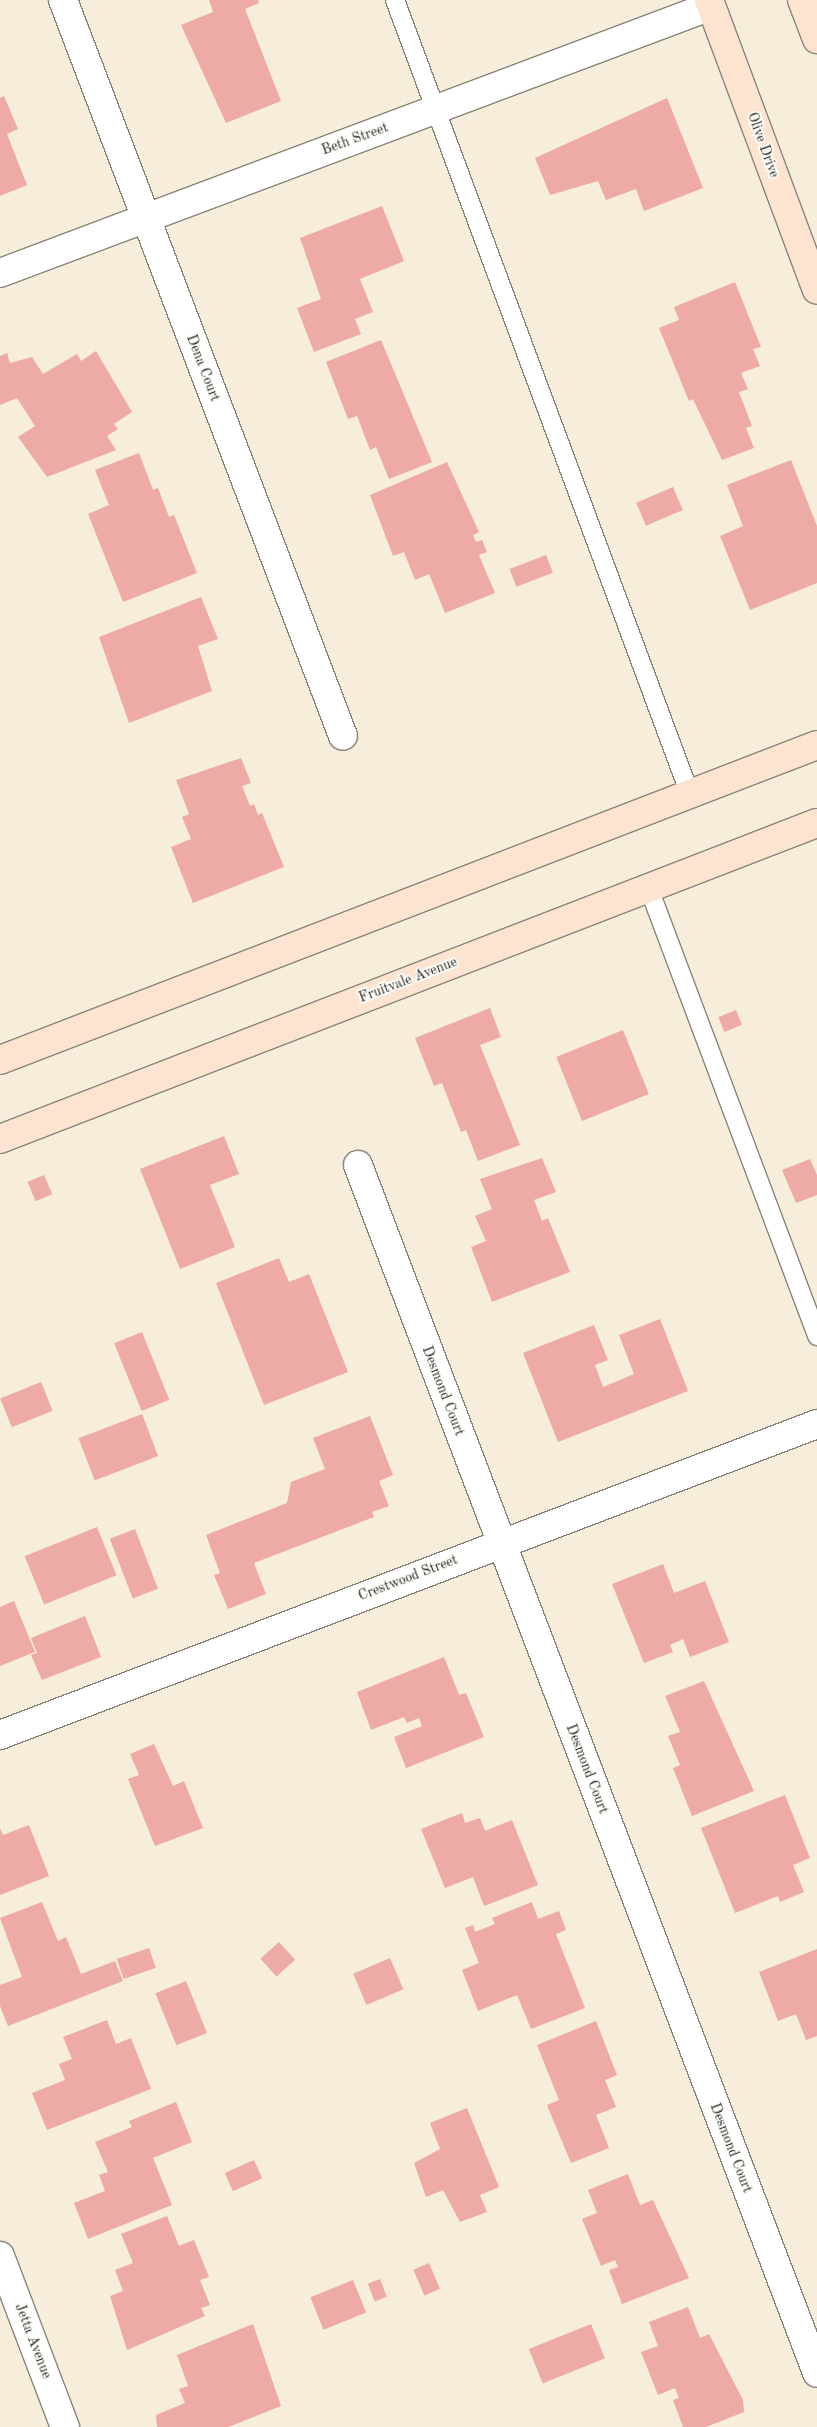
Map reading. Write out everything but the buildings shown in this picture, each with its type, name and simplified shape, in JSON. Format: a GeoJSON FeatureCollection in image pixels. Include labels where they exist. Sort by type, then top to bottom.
{"type":"FeatureCollection","features":[{"type":"Feature","properties":{"kind":"main road"},"geometry":{"type":"LineString","coordinates":[[802,0],[817,39]]}},
{"type":"Feature","properties":{"kind":"main road","name":"Olive Drive"},"geometry":{"type":"LineString","coordinates":[[710,3],[817,290]]}},
{"type":"Feature","properties":{"kind":"main road"},"geometry":{"type":"LineString","coordinates":[[0,1060],[689,792],[817,745]]}},
{"type":"Feature","properties":{"kind":"main road","name":"Fruitvale Avenue"},"geometry":{"type":"LineString","coordinates":[[0,1139],[648,886],[817,823]]}},
{"type":"Feature","properties":{"kind":"street","name":"Dena Court"},"geometry":{"type":"LineString","coordinates":[[63,0],[343,736]]}},
{"type":"Feature","properties":{"kind":"street","name":"Beth Street"},"geometry":{"type":"LineString","coordinates":[[0,273],[710,3]]}},
{"type":"Feature","properties":{"kind":"street","name":"Desmond Court"},"geometry":{"type":"LineString","coordinates":[[358,1165],[817,2373]]}},
{"type":"Feature","properties":{"kind":"street","name":"Crestwood Street"},"geometry":{"type":"LineString","coordinates":[[0,1735],[501,1542],[817,1424]]}},
{"type":"Feature","properties":{"kind":"street","name":"Jetta Avenue"},"geometry":{"type":"LineString","coordinates":[[0,2256],[65,2427]]}},
{"type":"Feature","properties":{"kind":"lane"},"geometry":{"type":"LineString","coordinates":[[395,0],[437,108],[689,792]]}},
{"type":"Feature","properties":{"kind":"lane"},"geometry":{"type":"LineString","coordinates":[[648,886],[817,1336]]}}]}
